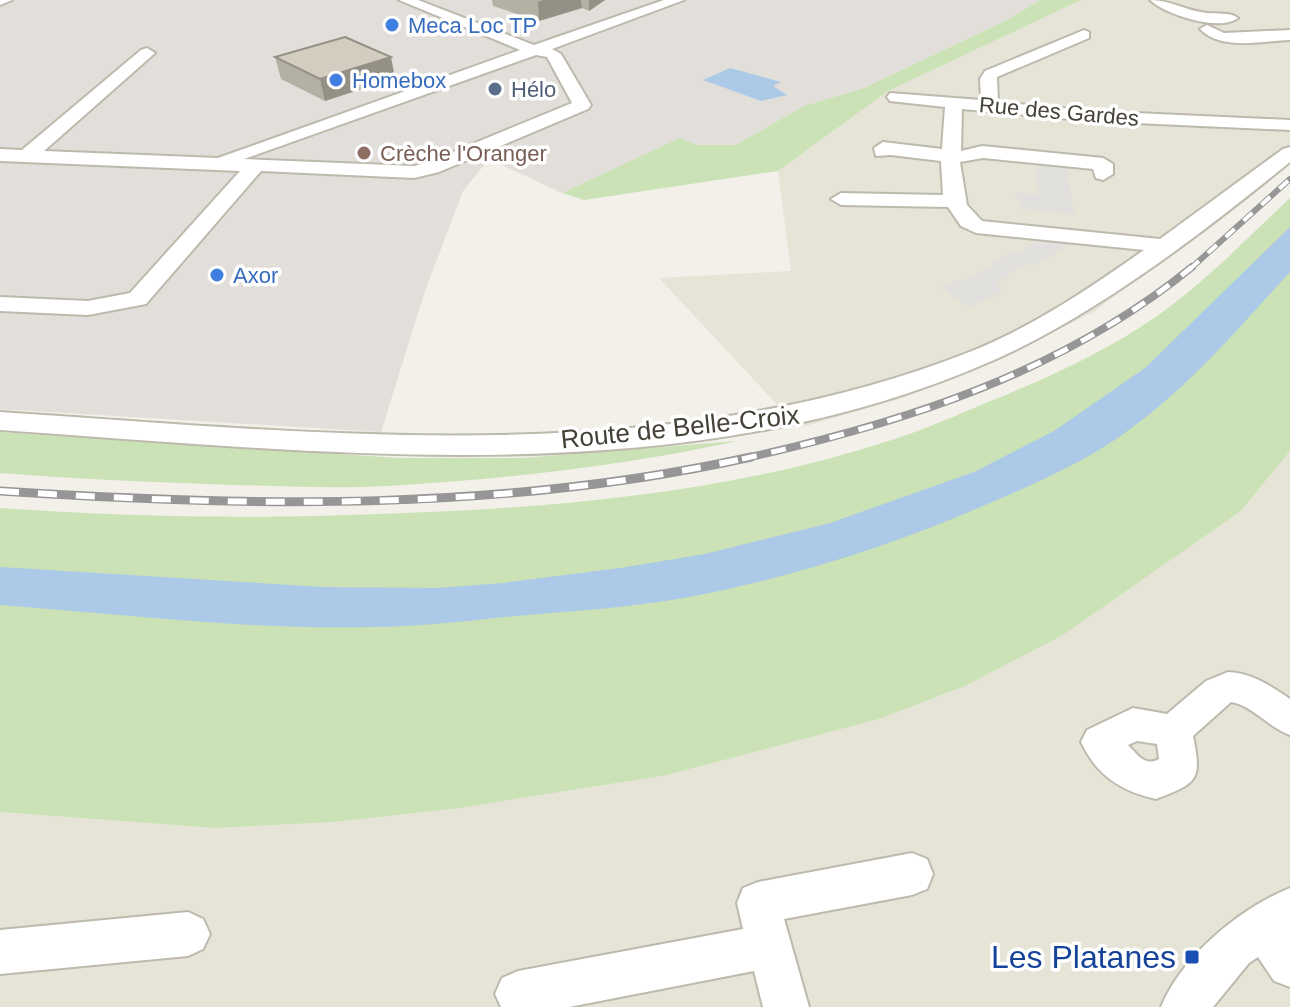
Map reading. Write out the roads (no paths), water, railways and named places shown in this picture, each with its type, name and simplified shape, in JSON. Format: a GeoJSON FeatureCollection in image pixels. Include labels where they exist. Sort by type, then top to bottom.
{"type":"FeatureCollection","features":[{"type":"Feature","properties":{"kind":"street"},"geometry":{"type":"LineString","coordinates":[[0,155],[423,171],[579,108],[581,102],[553,54],[530,49],[406,0]]}},
{"type":"Feature","properties":{"kind":"street"},"geometry":{"type":"LineString","coordinates":[[218,163],[530,49],[677,0]]}},
{"type":"Feature","properties":{"kind":"street"},"geometry":{"type":"LineString","coordinates":[[1157,0],[1176,12],[1194,17],[1232,18]]}},
{"type":"Feature","properties":{"kind":"street"},"geometry":{"type":"LineString","coordinates":[[1207,29],[1228,42],[1290,35]]}},
{"type":"Feature","properties":{"kind":"street"},"geometry":{"type":"LineString","coordinates":[[990,106],[988,79],[991,74],[1084,35]]}},
{"type":"Feature","properties":{"kind":"street"},"geometry":{"type":"LineString","coordinates":[[27,156],[147,53]]}},
{"type":"Feature","properties":{"kind":"street"},"geometry":{"type":"LineString","coordinates":[[896,97],[954,103]]}},
{"type":"Feature","properties":{"kind":"street","name":"Rue des Gardes"},"geometry":{"type":"LineString","coordinates":[[957,201],[949,181],[954,103],[1092,116],[1290,125]]}},
{"type":"Feature","properties":{"kind":"street"},"geometry":{"type":"LineString","coordinates":[[883,152],[883,148],[967,157],[982,152],[1103,164],[1103,174]]}},
{"type":"Feature","properties":{"kind":"street","name":"Route de Belle-Croix"},"geometry":{"type":"LineString","coordinates":[[0,421],[422,444],[587,440],[759,422],[850,402],[978,358],[1081,306],[1290,153]]}},
{"type":"Feature","properties":{"kind":"street"},"geometry":{"type":"LineString","coordinates":[[0,304],[88,308],[138,299],[255,166]]}},
{"type":"Feature","properties":{"kind":"street"},"geometry":{"type":"LineString","coordinates":[[841,199],[957,201],[965,220],[983,229],[1164,246]]}},
{"type":"Feature","properties":{"kind":"street"},"geometry":{"type":"LineString","coordinates":[[1173,731],[1223,687],[1235,685],[1252,692],[1290,719]]}},
{"type":"Feature","properties":{"kind":"street"},"geometry":{"type":"LineString","coordinates":[[786,1007],[758,903],[912,874]]}},
{"type":"Feature","properties":{"kind":"street"},"geometry":{"type":"LineString","coordinates":[[1184,1007],[1233,947],[1277,919],[1290,965]]}},
{"type":"Feature","properties":{"kind":"street"},"geometry":{"type":"LineString","coordinates":[[0,952],[188,934]]}},
{"type":"Feature","properties":{"kind":"street"},"geometry":{"type":"LineString","coordinates":[[518,994],[770,946]]}},
{"type":"Feature","properties":{"kind":"water"},"geometry":{"type":"Polygon","coordinates":[[[730,68],[781,82],[773,86],[787,95],[761,101],[703,80],[730,68]]]}},
{"type":"Feature","properties":{"kind":"water"},"geometry":{"type":"Polygon","coordinates":[[[1290,227],[1290,272],[1209,359],[1166,400],[1119,437],[1035,483],[946,521],[835,561],[760,582],[662,601],[406,626],[231,624],[0,605],[0,567],[323,587],[437,588],[503,583],[705,554],[830,523],[974,472],[1054,431],[1145,368],[1290,227]]]}},
{"type":"Feature","properties":{"kind":"railway"},"geometry":{"type":"LineString","coordinates":[[1190,269],[1290,179]]}},
{"type":"Feature","properties":{"kind":"railway"},"geometry":{"type":"LineString","coordinates":[[748,457],[862,429],[921,410],[1035,365],[1089,337],[1142,304],[1192,267]]}},
{"type":"Feature","properties":{"kind":"railway"},"geometry":{"type":"LineString","coordinates":[[0,491],[188,500],[377,501],[565,488],[658,475],[748,457]]}},
{"type":"Feature","properties":{"kind":"railway"},"geometry":{"type":"LineString","coordinates":[[742,459],[748,457]]}},
{"type":"Feature","properties":{"kind":"place","name":"Meca Loc TP"},"geometry":{"type":"Point","coordinates":[392,25]}},
{"type":"Feature","properties":{"kind":"place","name":"Homebox"},"geometry":{"type":"Point","coordinates":[336,80]}},
{"type":"Feature","properties":{"kind":"place","name":"Hélo"},"geometry":{"type":"Point","coordinates":[495,89]}},
{"type":"Feature","properties":{"kind":"place","name":"Crèche l'Oranger"},"geometry":{"type":"Point","coordinates":[364,153]}},
{"type":"Feature","properties":{"kind":"place","name":"Axor"},"geometry":{"type":"Point","coordinates":[217,275]}},
{"type":"Feature","properties":{"kind":"place","name":"Les Platanes"},"geometry":{"type":"Point","coordinates":[1192,957]}}]}
